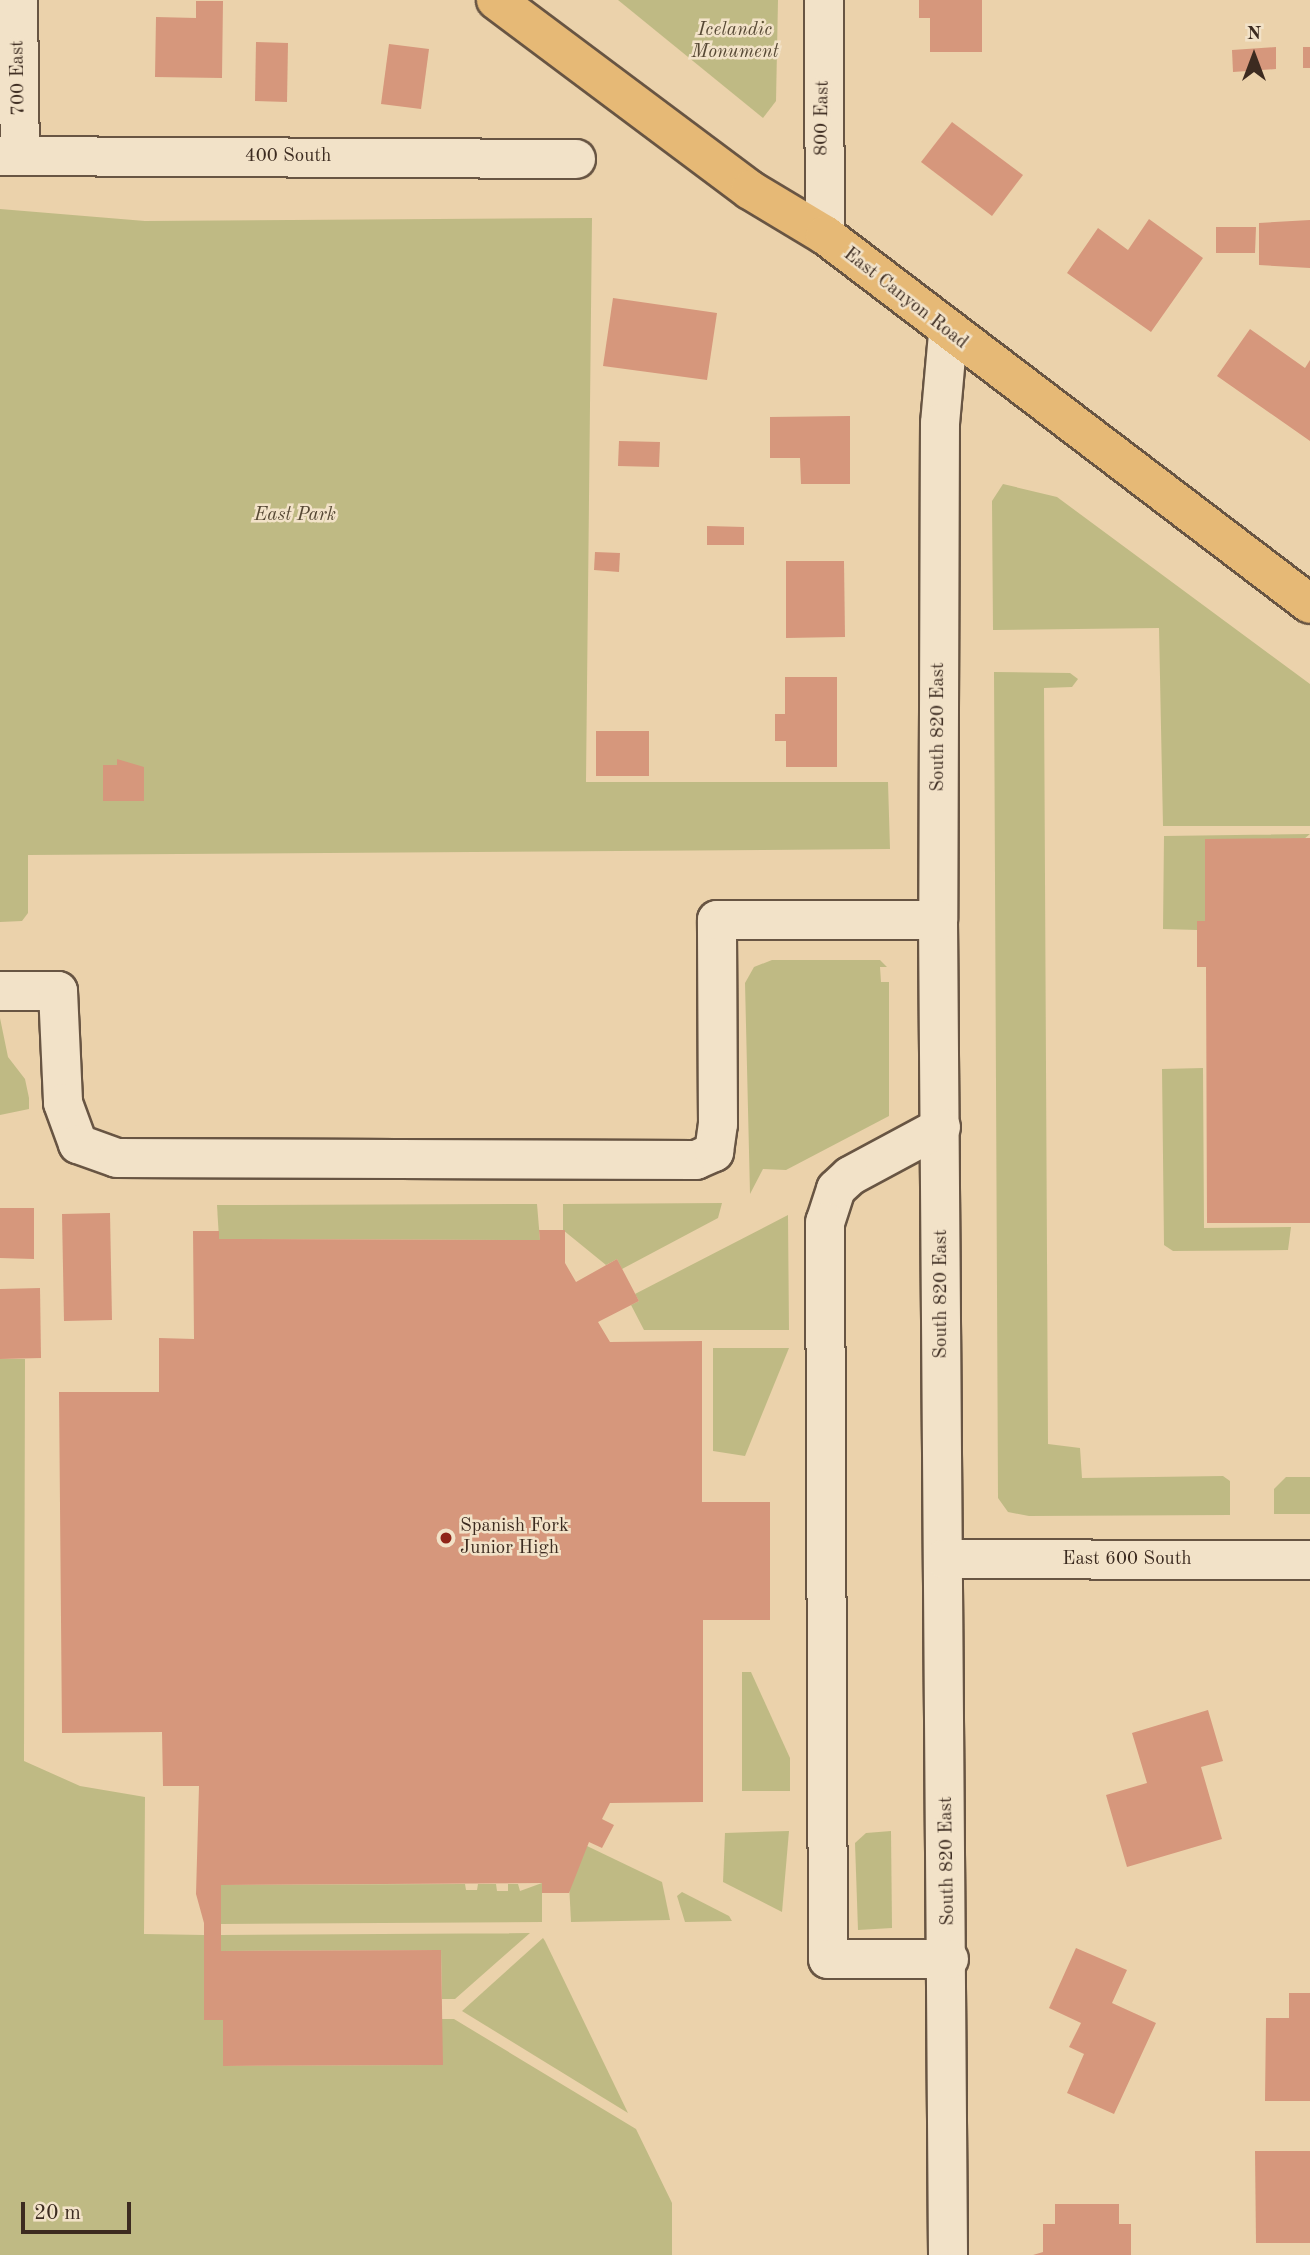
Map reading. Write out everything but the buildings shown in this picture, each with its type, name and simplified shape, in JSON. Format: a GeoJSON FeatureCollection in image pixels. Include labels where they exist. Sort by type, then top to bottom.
{"type":"FeatureCollection","features":[{"type":"Feature","properties":{"kind":"main road","name":"East Canyon Road"},"geometry":{"type":"LineString","coordinates":[[496,0],[750,190],[825,235],[948,334],[1310,604]]}},
{"type":"Feature","properties":{"kind":"street","name":"700 East"},"geometry":{"type":"LineString","coordinates":[[10,156],[18,0]]}},
{"type":"Feature","properties":{"kind":"street","name":"800 East"},"geometry":{"type":"LineString","coordinates":[[824,0],[825,235]]}},
{"type":"Feature","properties":{"kind":"street","name":"400 South"},"geometry":{"type":"LineString","coordinates":[[10,156],[576,159]]}},
{"type":"Feature","properties":{"kind":"street","name":"South 820 East"},"geometry":{"type":"LineString","coordinates":[[948,334],[940,423],[938,920],[948,1959],[948,2255]]}},
{"type":"Feature","properties":{"kind":"street"},"geometry":{"type":"LineString","coordinates":[[0,991],[58,991],[63,1103],[78,1144],[117,1158],[696,1160],[713,1152],[718,1124],[717,920],[938,920]]}},
{"type":"Feature","properties":{"kind":"street"},"geometry":{"type":"LineString","coordinates":[[941,1127],[850,1176],[836,1189],[825,1222],[828,1959],[948,1959]]}},
{"type":"Feature","properties":{"kind":"street","name":"East 600 South"},"geometry":{"type":"LineString","coordinates":[[944,1559],[1310,1560]]}},
{"type":"Feature","properties":{"kind":"green space","name":"Icelandic Monument"},"geometry":{"type":"Polygon","coordinates":[[[618,0],[778,0],[776,101],[763,118],[618,0]]]}},
{"type":"Feature","properties":{"kind":"green space","name":"East Park"},"geometry":{"type":"Polygon","coordinates":[[[0,209],[145,221],[592,218],[586,782],[888,782],[890,849],[28,855],[28,913],[22,921],[0,922],[0,209]]]}},
{"type":"Feature","properties":{"kind":"green space"},"geometry":{"type":"Polygon","coordinates":[[[1003,484],[1057,497],[1310,684],[1310,826],[1163,826],[1159,628],[993,630],[992,501],[1003,484]]]}},
{"type":"Feature","properties":{"kind":"green space"},"geometry":{"type":"Polygon","coordinates":[[[994,672],[1070,673],[1078,679],[1072,687],[1044,688],[1048,1444],[1080,1448],[1082,1478],[1223,1476],[1230,1481],[1230,1515],[1029,1516],[1008,1512],[998,1498],[994,672]]]}},
{"type":"Feature","properties":{"kind":"green space"},"geometry":{"type":"Polygon","coordinates":[[[1310,834],[1205,921],[1197,922],[1197,930],[1163,929],[1164,836],[1310,834]]]}},
{"type":"Feature","properties":{"kind":"green space"},"geometry":{"type":"Polygon","coordinates":[[[772,960],[880,960],[887,967],[880,967],[881,982],[889,982],[889,1116],[786,1170],[763,1169],[750,1194],[745,983],[754,967],[772,960]]]}},
{"type":"Feature","properties":{"kind":"green space"},"geometry":{"type":"Polygon","coordinates":[[[0,1018],[8,1057],[25,1079],[29,1109],[0,1115],[0,1018]]]}},
{"type":"Feature","properties":{"kind":"green space"},"geometry":{"type":"Polygon","coordinates":[[[1203,1068],[1204,1228],[1291,1227],[1288,1250],[1173,1251],[1164,1245],[1162,1069],[1203,1068]]]}},
{"type":"Feature","properties":{"kind":"green space"},"geometry":{"type":"Polygon","coordinates":[[[722,1203],[718,1218],[622,1269],[617,1259],[606,1265],[563,1230],[563,1204],[722,1203]]]}},
{"type":"Feature","properties":{"kind":"green space"},"geometry":{"type":"Polygon","coordinates":[[[537,1204],[540,1240],[219,1239],[217,1205],[537,1204]]]}},
{"type":"Feature","properties":{"kind":"green space"},"geometry":{"type":"Polygon","coordinates":[[[788,1215],[789,1330],[644,1330],[631,1305],[639,1301],[635,1294],[788,1215]]]}},
{"type":"Feature","properties":{"kind":"green space"},"geometry":{"type":"Polygon","coordinates":[[[713,1348],[789,1348],[745,1456],[713,1451],[713,1348]]]}},
{"type":"Feature","properties":{"kind":"green space"},"geometry":{"type":"Polygon","coordinates":[[[0,1359],[25,1359],[24,1761],[80,1786],[145,1797],[144,1934],[204,1935],[204,2020],[223,2020],[223,2066],[442,2065],[442,2019],[454,2019],[636,2129],[672,2203],[672,2255],[0,2255],[0,1359]]]}},
{"type":"Feature","properties":{"kind":"green space"},"geometry":{"type":"Polygon","coordinates":[[[1286,1477],[1310,1477],[1310,1514],[1274,1514],[1274,1489],[1286,1477]]]}},
{"type":"Feature","properties":{"kind":"green space"},"geometry":{"type":"Polygon","coordinates":[[[742,1672],[751,1672],[790,1758],[790,1791],[742,1791],[742,1672]]]}},
{"type":"Feature","properties":{"kind":"green space"},"geometry":{"type":"Polygon","coordinates":[[[789,1831],[782,1912],[723,1882],[725,1833],[789,1831]]]}},
{"type":"Feature","properties":{"kind":"green space"},"geometry":{"type":"Polygon","coordinates":[[[891,1831],[892,1928],[858,1930],[855,1843],[866,1833],[891,1831]]]}},
{"type":"Feature","properties":{"kind":"green space"},"geometry":{"type":"Polygon","coordinates":[[[587,1846],[662,1882],[670,1920],[571,1922],[569,1883],[587,1846]]]}},
{"type":"Feature","properties":{"kind":"green space"},"geometry":{"type":"Polygon","coordinates":[[[542,1883],[542,1922],[221,1924],[221,1885],[465,1884],[466,1890],[477,1890],[478,1884],[496,1884],[497,1891],[508,1891],[508,1884],[518,1884],[520,1891],[542,1883]]]}},
{"type":"Feature","properties":{"kind":"green space"},"geometry":{"type":"Polygon","coordinates":[[[682,1892],[729,1916],[732,1921],[685,1922],[677,1896],[682,1892]]]}},
{"type":"Feature","properties":{"kind":"green space"},"geometry":{"type":"Polygon","coordinates":[[[530,1933],[455,1999],[442,1999],[441,1950],[221,1951],[221,1935],[530,1933]]]}},
{"type":"Feature","properties":{"kind":"green space"},"geometry":{"type":"Polygon","coordinates":[[[543,1938],[545,1941],[628,2113],[462,2011],[543,1938]]]}},
{"type":"Feature","properties":{"kind":"place","name":"Spanish Fork Junior High"},"geometry":{"type":"Point","coordinates":[446,1538]}}]}
